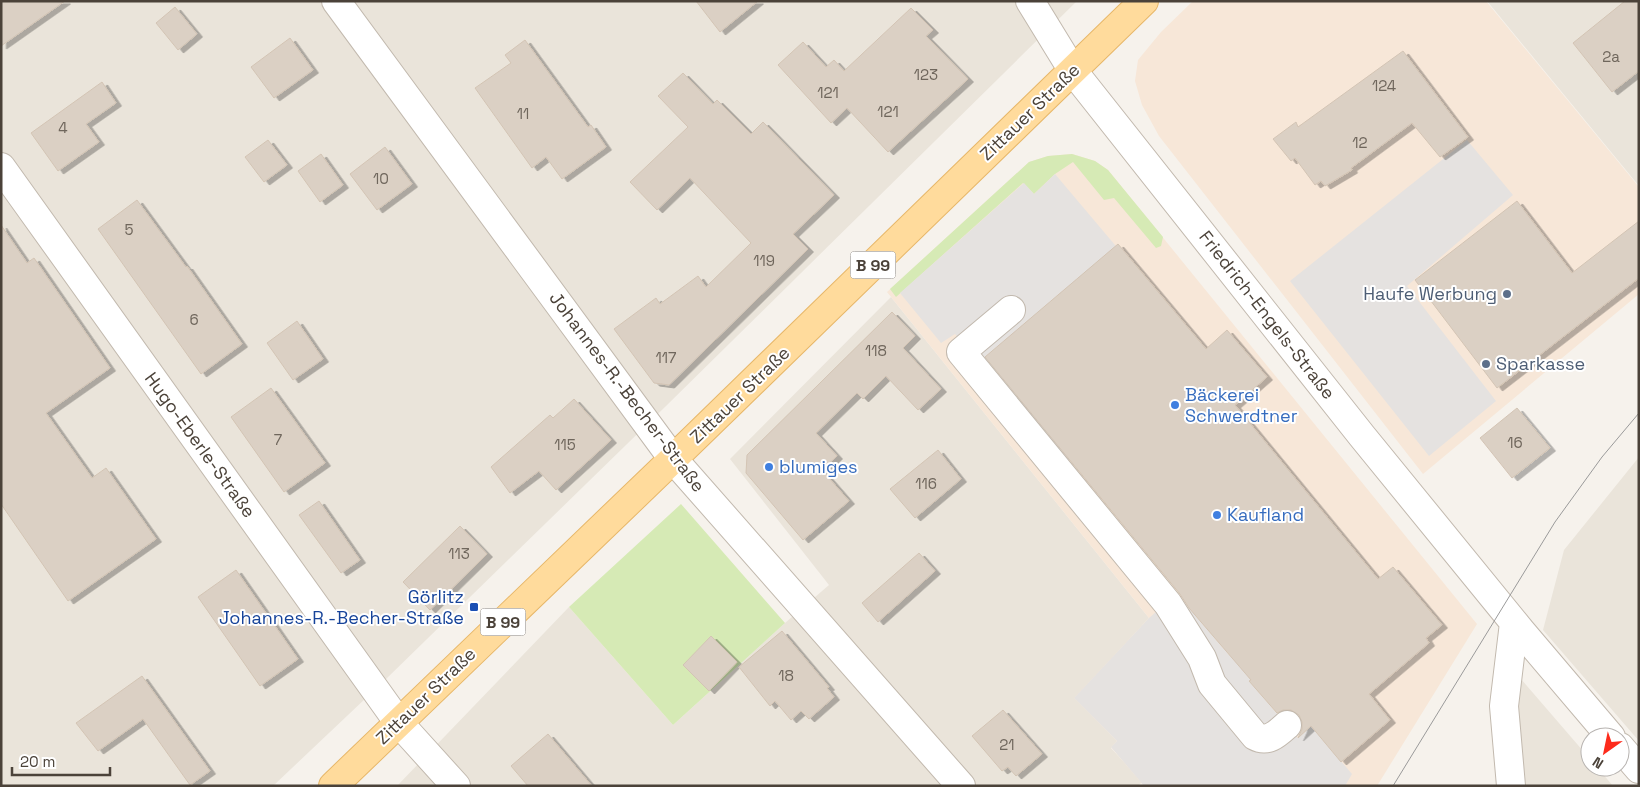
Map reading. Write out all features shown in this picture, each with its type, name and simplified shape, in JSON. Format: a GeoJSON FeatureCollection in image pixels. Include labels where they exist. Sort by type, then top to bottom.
{"type":"FeatureCollection","features":[{"type":"Feature","properties":{"kind":"main road","name":"Zittauer Straße"},"geometry":{"type":"LineString","coordinates":[[333,786],[673,459],[1144,1]]}},
{"type":"Feature","properties":{"kind":"street","name":"Johannes-R.-Becher-Straße"},"geometry":{"type":"LineString","coordinates":[[336,1],[673,459],[961,786]]}},
{"type":"Feature","properties":{"kind":"street","name":"Friedrich-Engels-Straße"},"geometry":{"type":"LineString","coordinates":[[1030,1],[1073,71],[1362,436],[1514,623],[1603,727]]}},
{"type":"Feature","properties":{"kind":"street","name":"Hugo-Eberle-Straße"},"geometry":{"type":"LineString","coordinates":[[1,167],[399,722]]}},
{"type":"Feature","properties":{"kind":"street"},"geometry":{"type":"LineString","coordinates":[[1011,310],[961,352],[1168,604],[1202,658],[1212,684],[1255,736],[1263,739],[1271,738],[1287,725]]}},
{"type":"Feature","properties":{"kind":"street"},"geometry":{"type":"LineString","coordinates":[[1511,786],[1504,706],[1514,623]]}},
{"type":"Feature","properties":{"kind":"street"},"geometry":{"type":"LineString","coordinates":[[399,722],[456,786]]}},
{"type":"Feature","properties":{"kind":"street"},"geometry":{"type":"LineString","coordinates":[[1630,759],[1639,769]]}},
{"type":"Feature","properties":{"kind":"shaded area"},"geometry":{"type":"Polygon","coordinates":[[[1,1],[1077,1],[666,406],[385,680],[273,786],[1,786],[1,1]]]}},
{"type":"Feature","properties":{"kind":"shaded area"},"geometry":{"type":"Polygon","coordinates":[[[1193,1],[1486,1],[1639,187],[1639,294],[1423,474],[1159,136],[1142,105],[1135,81],[1138,60],[1161,32],[1193,1]]]}},
{"type":"Feature","properties":{"kind":"shaded area"},"geometry":{"type":"Polygon","coordinates":[[[1487,1],[1639,1],[1639,186],[1487,1]]]}},
{"type":"Feature","properties":{"kind":"shaded area"},"geometry":{"type":"Polygon","coordinates":[[[1467,140],[1513,195],[1407,286],[1496,401],[1429,456],[1290,281],[1467,140]]]}},
{"type":"Feature","properties":{"kind":"shaded area"},"geometry":{"type":"Polygon","coordinates":[[[1072,154],[1095,161],[1108,170],[1477,624],[1377,786],[1144,786],[1111,747],[1117,741],[1074,698],[1149,618],[887,292],[1029,162],[1048,156],[1072,154]]]}},
{"type":"Feature","properties":{"kind":"shaded area"},"geometry":{"type":"Polygon","coordinates":[[[1055,174],[1202,348],[1065,464],[955,334],[941,343],[900,293],[1024,183],[1034,194],[1055,174]]]}},
{"type":"Feature","properties":{"kind":"shaded area"},"geometry":{"type":"Polygon","coordinates":[[[891,297],[1149,618],[1075,698],[1117,741],[1111,748],[1142,782],[1138,786],[397,786],[569,607],[673,725],[829,585],[730,459],[891,297]]]}},
{"type":"Feature","properties":{"kind":"shaded area"},"geometry":{"type":"Polygon","coordinates":[[[1639,457],[1639,741],[1630,731],[1630,727],[1627,727],[1543,630],[1564,550],[1639,457]]]}},
{"type":"Feature","properties":{"kind":"shaded area"},"geometry":{"type":"Polygon","coordinates":[[[1177,594],[1229,655],[1262,670],[1249,681],[1298,738],[1311,726],[1352,774],[1345,786],[1144,786],[1111,747],[1117,741],[1074,698],[1149,618],[1177,594]]]}},
{"type":"Feature","properties":{"kind":"shaded area"},"geometry":{"type":"Polygon","coordinates":[[[1515,672],[1580,747],[1580,777],[1605,777],[1613,786],[1519,786],[1515,672]]]}},
{"type":"Feature","properties":{"kind":"green space"},"geometry":{"type":"Polygon","coordinates":[[[1072,154],[1095,161],[1108,170],[1163,237],[1161,246],[1156,248],[1114,198],[1104,200],[1073,162],[1055,174],[1034,194],[1023,183],[896,297],[890,289],[1029,162],[1048,156],[1072,154]]]}},
{"type":"Feature","properties":{"kind":"green space"},"geometry":{"type":"Polygon","coordinates":[[[681,504],[785,623],[673,725],[569,607],[681,504]]]}},
{"type":"Feature","properties":{"kind":"building"},"geometry":{"type":"Polygon","coordinates":[[[1,1],[65,1],[1,46],[1,1]]]}},
{"type":"Feature","properties":{"kind":"building"},"geometry":{"type":"Polygon","coordinates":[[[696,1],[758,1],[720,32],[696,1]]]}},
{"type":"Feature","properties":{"kind":"building"},"geometry":{"type":"Polygon","coordinates":[[[1625,1],[1639,1],[1639,71],[1612,92],[1573,43],[1625,1]]]}},
{"type":"Feature","properties":{"kind":"building"},"geometry":{"type":"Polygon","coordinates":[[[175,7],[197,34],[178,50],[156,23],[175,7]]]}},
{"type":"Feature","properties":{"kind":"building"},"geometry":{"type":"Polygon","coordinates":[[[911,8],[933,30],[926,36],[968,79],[888,152],[847,108],[831,123],[778,65],[803,42],[826,67],[834,60],[844,71],[911,8]]]}},
{"type":"Feature","properties":{"kind":"building"},"geometry":{"type":"Polygon","coordinates":[[[290,38],[313,70],[274,98],[251,67],[290,38]]]}},
{"type":"Feature","properties":{"kind":"building"},"geometry":{"type":"Polygon","coordinates":[[[525,40],[588,127],[591,125],[606,147],[562,179],[546,157],[532,168],[475,88],[511,63],[505,55],[525,40]]]}},
{"type":"Feature","properties":{"kind":"building"},"geometry":{"type":"Polygon","coordinates":[[[1403,51],[1468,137],[1440,157],[1412,123],[1351,168],[1352,170],[1325,186],[1321,181],[1315,185],[1295,158],[1291,161],[1273,139],[1296,122],[1298,127],[1403,51]]]}},
{"type":"Feature","properties":{"kind":"building"},"geometry":{"type":"Polygon","coordinates":[[[683,73],[713,104],[717,100],[751,134],[763,122],[834,195],[793,234],[808,249],[669,385],[654,383],[614,329],[656,298],[660,304],[698,276],[706,287],[751,243],[690,178],[657,210],[630,182],[688,127],[658,96],[683,73]]]}},
{"type":"Feature","properties":{"kind":"building"},"geometry":{"type":"Polygon","coordinates":[[[102,82],[116,103],[86,124],[99,142],[58,171],[31,133],[102,82]]]}},
{"type":"Feature","properties":{"kind":"building"},"geometry":{"type":"Polygon","coordinates":[[[268,140],[287,165],[264,182],[245,157],[268,140]]]}},
{"type":"Feature","properties":{"kind":"building"},"geometry":{"type":"Polygon","coordinates":[[[385,147],[412,184],[377,210],[350,174],[385,147]]]}},
{"type":"Feature","properties":{"kind":"building"},"geometry":{"type":"Polygon","coordinates":[[[321,154],[343,185],[320,202],[298,171],[321,154]]]}},
{"type":"Feature","properties":{"kind":"building"},"geometry":{"type":"Polygon","coordinates":[[[137,200],[187,266],[242,344],[201,374],[98,229],[137,200]]]}},
{"type":"Feature","properties":{"kind":"building","name":"Haufe Werbung"},"geometry":{"type":"Polygon","coordinates":[[[1517,201],[1572,273],[1639,221],[1639,278],[1497,388],[1415,280],[1517,201]]]}},
{"type":"Feature","properties":{"kind":"building"},"geometry":{"type":"Polygon","coordinates":[[[1,225],[27,263],[34,258],[110,368],[46,413],[92,478],[106,468],[156,539],[68,601],[1,504],[1,225]]]}},
{"type":"Feature","properties":{"kind":"building","name":"Kaufland"},"geometry":{"type":"Polygon","coordinates":[[[1118,244],[1206,349],[1227,330],[1267,377],[1235,405],[1378,579],[1393,567],[1442,625],[1426,638],[1429,643],[1369,694],[1390,720],[1341,762],[1311,726],[1298,738],[1302,729],[1299,715],[1291,710],[1283,710],[1277,713],[985,357],[1118,244]]]}},
{"type":"Feature","properties":{"kind":"building"},"geometry":{"type":"Polygon","coordinates":[[[892,312],[915,336],[903,348],[941,389],[918,410],[886,376],[863,399],[857,393],[816,433],[837,456],[822,470],[849,501],[803,540],[746,473],[747,455],[892,312]]]}},
{"type":"Feature","properties":{"kind":"building"},"geometry":{"type":"Polygon","coordinates":[[[297,321],[323,359],[293,380],[267,343],[297,321]]]}},
{"type":"Feature","properties":{"kind":"building"},"geometry":{"type":"Polygon","coordinates":[[[271,388],[325,463],[284,492],[231,417],[271,388]]]}},
{"type":"Feature","properties":{"kind":"building"},"geometry":{"type":"Polygon","coordinates":[[[574,399],[611,440],[556,490],[539,471],[510,493],[491,467],[550,415],[553,418],[574,399]]]}},
{"type":"Feature","properties":{"kind":"building"},"geometry":{"type":"Polygon","coordinates":[[[1517,408],[1550,448],[1512,478],[1480,438],[1517,408]]]}},
{"type":"Feature","properties":{"kind":"building"},"geometry":{"type":"Polygon","coordinates":[[[938,450],[961,479],[915,518],[890,489],[938,450]]]}},
{"type":"Feature","properties":{"kind":"building"},"geometry":{"type":"Polygon","coordinates":[[[319,501],[360,560],[341,573],[299,515],[319,501]]]}},
{"type":"Feature","properties":{"kind":"building"},"geometry":{"type":"Polygon","coordinates":[[[460,526],[487,554],[430,610],[403,582],[460,526]]]}},
{"type":"Feature","properties":{"kind":"building"},"geometry":{"type":"Polygon","coordinates":[[[919,553],[935,571],[878,622],[862,603],[919,553]]]}},
{"type":"Feature","properties":{"kind":"building"},"geometry":{"type":"Polygon","coordinates":[[[236,570],[298,659],[260,686],[198,597],[236,570]]]}},
{"type":"Feature","properties":{"kind":"building"},"geometry":{"type":"Polygon","coordinates":[[[782,631],[829,687],[827,688],[834,697],[809,719],[801,711],[791,720],[775,701],[770,706],[739,667],[782,631]]]}},
{"type":"Feature","properties":{"kind":"building"},"geometry":{"type":"Polygon","coordinates":[[[711,636],[737,662],[709,691],[683,665],[711,636]]]}},
{"type":"Feature","properties":{"kind":"building"},"geometry":{"type":"Polygon","coordinates":[[[142,676],[210,771],[190,785],[143,719],[98,751],[76,723],[142,676]]]}},
{"type":"Feature","properties":{"kind":"building"},"geometry":{"type":"Polygon","coordinates":[[[1003,710],[1042,754],[1016,776],[1008,767],[1002,771],[972,736],[1003,710]]]}},
{"type":"Feature","properties":{"kind":"building"},"geometry":{"type":"Polygon","coordinates":[[[548,734],[592,786],[528,786],[511,766],[548,734]]]}},
{"type":"Feature","properties":{"kind":"tram line"},"geometry":{"type":"LineString","coordinates":[[1393,786],[1555,522],[1602,457],[1639,413]]}},
{"type":"Feature","properties":{"kind":"place","name":"Haufe Werbung"},"geometry":{"type":"Point","coordinates":[1507,294]}},
{"type":"Feature","properties":{"kind":"place","name":"Sparkasse"},"geometry":{"type":"Point","coordinates":[1486,364]}},
{"type":"Feature","properties":{"kind":"place","name":"Bäckerei Schwerdtner"},"geometry":{"type":"Point","coordinates":[1175,405]}},
{"type":"Feature","properties":{"kind":"place","name":"blumiges"},"geometry":{"type":"Point","coordinates":[769,467]}},
{"type":"Feature","properties":{"kind":"place","name":"Kaufland"},"geometry":{"type":"Point","coordinates":[1217,515]}},
{"type":"Feature","properties":{"kind":"place","name":"Görlitz Johannes-R.-Becher-Straße"},"geometry":{"type":"Point","coordinates":[474,607]}}]}
